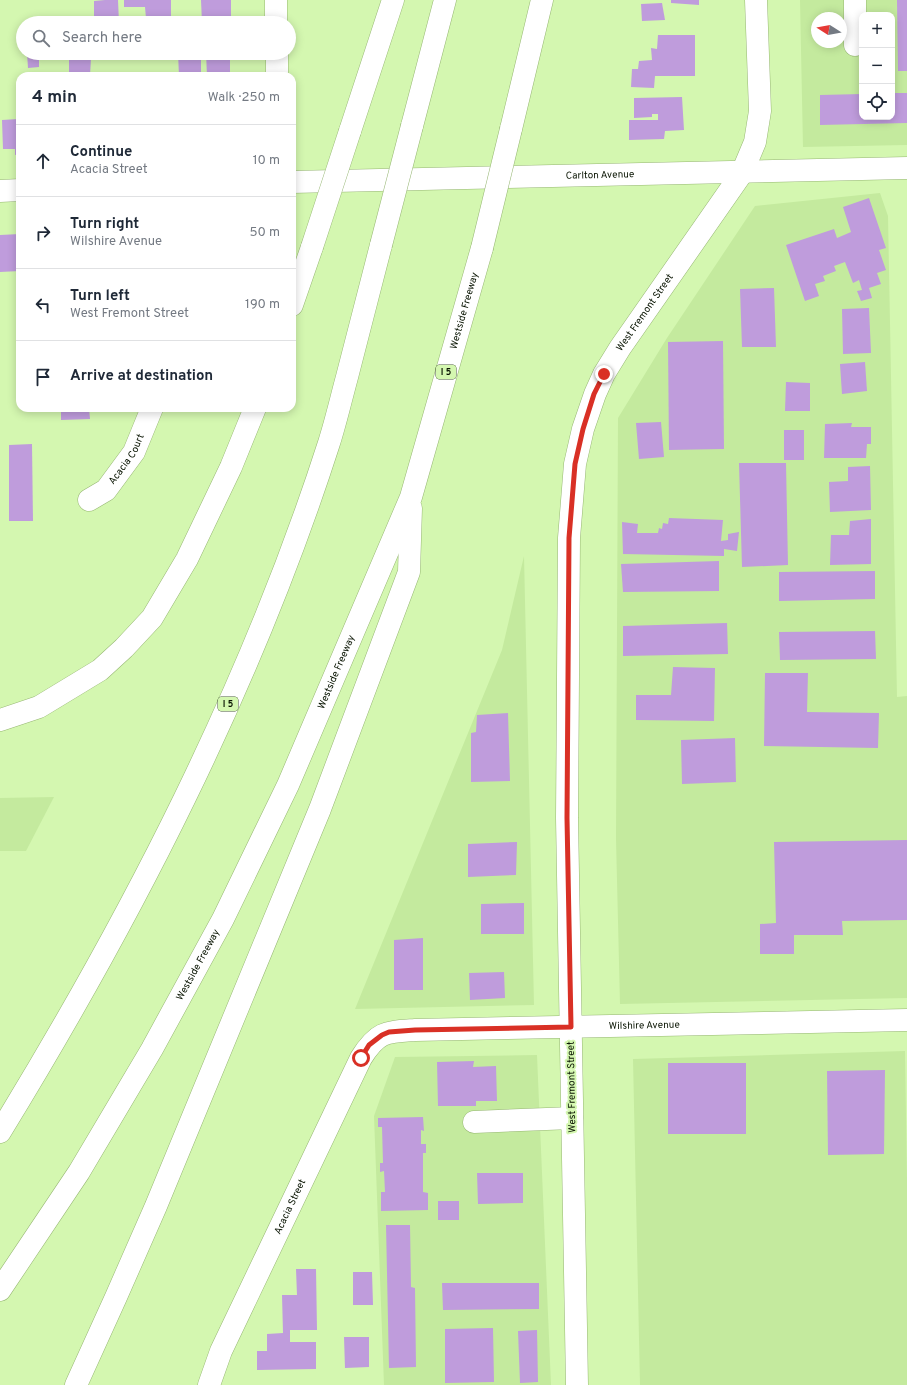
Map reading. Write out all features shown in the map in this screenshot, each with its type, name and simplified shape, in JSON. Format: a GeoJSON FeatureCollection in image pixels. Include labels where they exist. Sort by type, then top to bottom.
{"type":"FeatureCollection","features":[{"type":"Feature","properties":{"kind":"main road"},"geometry":{"type":"LineString","coordinates":[[276,0],[276,16]]}},
{"type":"Feature","properties":{"kind":"main road"},"geometry":{"type":"LineString","coordinates":[[296,293],[394,0]]}},
{"type":"Feature","properties":{"kind":"main road","name":"I 5"},"geometry":{"type":"LineString","coordinates":[[0,1132],[88,982],[174,823],[247,664],[301,526],[330,441],[445,0]]}},
{"type":"Feature","properties":{"kind":"main road","name":"Westside Freeway"},"geometry":{"type":"LineString","coordinates":[[0,1290],[87,1158],[152,1049],[223,919],[288,785],[411,496],[482,248],[542,0]]}},
{"type":"Feature","properties":{"kind":"main road","name":"West Fremont Street"},"geometry":{"type":"LineString","coordinates":[[577,1385],[567,818],[569,538],[575,464],[594,394],[604,374],[620,348],[742,173],[755,142],[760,111],[756,0]]}},
{"type":"Feature","properties":{"kind":"main road"},"geometry":{"type":"LineString","coordinates":[[855,0],[855,46]]}},
{"type":"Feature","properties":{"kind":"main road"},"geometry":{"type":"LineString","coordinates":[[276,60],[277,72]]}},
{"type":"Feature","properties":{"kind":"main road","name":"Carlton Avenue"},"geometry":{"type":"LineString","coordinates":[[296,182],[742,173],[907,168]]}},
{"type":"Feature","properties":{"kind":"main road"},"geometry":{"type":"LineString","coordinates":[[0,190],[16,190]]}},
{"type":"Feature","properties":{"kind":"main road","name":"Acacia Court"},"geometry":{"type":"LineString","coordinates":[[89,500],[106,490],[134,452],[150,412]]}},
{"type":"Feature","properties":{"kind":"main road"},"geometry":{"type":"LineString","coordinates":[[0,720],[39,707],[100,670],[124,648],[152,618],[186,559],[231,466],[253,412]]}},
{"type":"Feature","properties":{"kind":"main road"},"geometry":{"type":"LineString","coordinates":[[76,1385],[156,1206],[326,795],[410,572],[411,496]]}},
{"type":"Feature","properties":{"kind":"main road","name":"Wilshire Avenue"},"geometry":{"type":"LineString","coordinates":[[382,1035],[389,1032],[415,1030],[907,1020]]}},
{"type":"Feature","properties":{"kind":"main road","name":"Acacia Street"},"geometry":{"type":"LineString","coordinates":[[209,1385],[221,1350],[361,1058],[369,1045],[382,1035]]}},
{"type":"Feature","properties":{"kind":"main road"},"geometry":{"type":"LineString","coordinates":[[474,1122],[572,1118]]}},
{"type":"Feature","properties":{"kind":"shaded area"},"geometry":{"type":"Polygon","coordinates":[[[800,0],[907,0],[907,145],[803,147],[800,0]]]}},
{"type":"Feature","properties":{"kind":"shaded area"},"geometry":{"type":"Polygon","coordinates":[[[880,193],[888,216],[897,697],[907,696],[907,998],[620,1004],[616,839],[618,418],[667,338],[755,206],[880,193]]]}},
{"type":"Feature","properties":{"kind":"shaded area"},"geometry":{"type":"Polygon","coordinates":[[[524,556],[534,1005],[355,1009],[502,650],[524,556]]]}},
{"type":"Feature","properties":{"kind":"shaded area"},"geometry":{"type":"Polygon","coordinates":[[[54,797],[26,851],[0,851],[0,798],[54,797]]]}},
{"type":"Feature","properties":{"kind":"shaded area"},"geometry":{"type":"Polygon","coordinates":[[[905,1051],[907,1180],[907,1385],[640,1385],[633,1059],[905,1051]]]}},
{"type":"Feature","properties":{"kind":"shaded area"},"geometry":{"type":"Polygon","coordinates":[[[537,1055],[551,1385],[384,1385],[374,1116],[395,1057],[537,1055]]]}},
{"type":"Feature","properties":{"kind":"building"},"geometry":{"type":"Polygon","coordinates":[[[118,0],[119,16],[94,16],[94,1],[118,0]]]}},
{"type":"Feature","properties":{"kind":"building"},"geometry":{"type":"Polygon","coordinates":[[[124,0],[171,0],[171,16],[146,16],[145,7],[124,7],[124,0]]]}},
{"type":"Feature","properties":{"kind":"building"},"geometry":{"type":"Polygon","coordinates":[[[201,0],[231,0],[231,16],[202,16],[201,0]]]}},
{"type":"Feature","properties":{"kind":"building"},"geometry":{"type":"Polygon","coordinates":[[[671,0],[699,0],[699,5],[671,3],[671,0]]]}},
{"type":"Feature","properties":{"kind":"building"},"geometry":{"type":"Polygon","coordinates":[[[897,0],[907,0],[907,71],[898,71],[897,0]]]}},
{"type":"Feature","properties":{"kind":"building"},"geometry":{"type":"Polygon","coordinates":[[[662,3],[665,20],[642,21],[641,4],[662,3]]]}},
{"type":"Feature","properties":{"kind":"building"},"geometry":{"type":"Polygon","coordinates":[[[658,35],[695,35],[695,76],[655,76],[654,88],[631,87],[632,69],[638,69],[639,61],[652,60],[651,48],[657,49],[658,35]]]}},
{"type":"Feature","properties":{"kind":"building"},"geometry":{"type":"Polygon","coordinates":[[[27,60],[39,60],[39,67],[28,68],[27,60]]]}},
{"type":"Feature","properties":{"kind":"building"},"geometry":{"type":"Polygon","coordinates":[[[69,60],[91,60],[90,72],[69,72],[69,60]]]}},
{"type":"Feature","properties":{"kind":"building"},"geometry":{"type":"Polygon","coordinates":[[[178,60],[201,60],[201,72],[179,72],[178,60]]]}},
{"type":"Feature","properties":{"kind":"building"},"geometry":{"type":"Polygon","coordinates":[[[206,60],[230,60],[230,72],[207,72],[206,60]]]}},
{"type":"Feature","properties":{"kind":"building"},"geometry":{"type":"Polygon","coordinates":[[[895,93],[907,93],[907,123],[820,125],[820,95],[859,94],[859,120],[895,120],[895,93]]]}},
{"type":"Feature","properties":{"kind":"building"},"geometry":{"type":"Polygon","coordinates":[[[682,97],[684,130],[665,131],[664,139],[629,140],[629,120],[658,120],[658,114],[652,114],[652,117],[634,118],[634,98],[682,97]]]}},
{"type":"Feature","properties":{"kind":"building"},"geometry":{"type":"Polygon","coordinates":[[[16,119],[16,155],[15,149],[3,149],[2,120],[16,119]]]}},
{"type":"Feature","properties":{"kind":"building"},"geometry":{"type":"Polygon","coordinates":[[[869,198],[886,248],[879,250],[886,270],[877,273],[881,284],[869,288],[872,298],[861,301],[857,291],[862,290],[859,280],[853,283],[845,262],[834,266],[836,271],[823,276],[825,281],[815,284],[819,296],[805,301],[786,245],[834,229],[837,238],[851,232],[843,207],[869,198]]]}},
{"type":"Feature","properties":{"kind":"building"},"geometry":{"type":"Polygon","coordinates":[[[16,234],[16,271],[0,272],[0,235],[16,234]]]}},
{"type":"Feature","properties":{"kind":"building"},"geometry":{"type":"Polygon","coordinates":[[[774,288],[776,347],[742,347],[740,289],[774,288]]]}},
{"type":"Feature","properties":{"kind":"building"},"geometry":{"type":"Polygon","coordinates":[[[869,308],[871,353],[843,354],[842,309],[869,308]]]}},
{"type":"Feature","properties":{"kind":"building"},"geometry":{"type":"Polygon","coordinates":[[[723,341],[724,449],[669,450],[668,342],[723,341]]]}},
{"type":"Feature","properties":{"kind":"building"},"geometry":{"type":"Polygon","coordinates":[[[865,362],[867,391],[842,394],[840,364],[865,362]]]}},
{"type":"Feature","properties":{"kind":"building"},"geometry":{"type":"Polygon","coordinates":[[[786,382],[810,383],[810,411],[785,411],[786,382]]]}},
{"type":"Feature","properties":{"kind":"building"},"geometry":{"type":"Polygon","coordinates":[[[61,412],[89,412],[90,419],[61,420],[61,412]]]}},
{"type":"Feature","properties":{"kind":"building"},"geometry":{"type":"Polygon","coordinates":[[[661,422],[664,457],[639,459],[636,423],[661,422]]]}},
{"type":"Feature","properties":{"kind":"building"},"geometry":{"type":"Polygon","coordinates":[[[852,423],[851,427],[871,427],[871,444],[867,444],[866,458],[824,458],[825,424],[852,423]]]}},
{"type":"Feature","properties":{"kind":"building"},"geometry":{"type":"Polygon","coordinates":[[[784,430],[804,430],[804,460],[784,460],[784,430]]]}},
{"type":"Feature","properties":{"kind":"building"},"geometry":{"type":"Polygon","coordinates":[[[32,444],[33,521],[9,521],[9,445],[32,444]]]}},
{"type":"Feature","properties":{"kind":"building"},"geometry":{"type":"Polygon","coordinates":[[[739,463],[786,463],[788,565],[742,567],[739,463]]]}},
{"type":"Feature","properties":{"kind":"building"},"geometry":{"type":"Polygon","coordinates":[[[870,466],[871,510],[830,512],[829,482],[848,481],[848,467],[870,466]]]}},
{"type":"Feature","properties":{"kind":"building"},"geometry":{"type":"Polygon","coordinates":[[[669,518],[723,520],[721,541],[728,540],[728,534],[739,532],[737,551],[724,549],[724,556],[623,554],[622,522],[638,524],[637,533],[658,533],[659,528],[662,529],[663,523],[668,524],[669,518]]]}},
{"type":"Feature","properties":{"kind":"building"},"geometry":{"type":"Polygon","coordinates":[[[871,519],[871,564],[830,565],[831,535],[849,535],[850,521],[871,519]]]}},
{"type":"Feature","properties":{"kind":"building"},"geometry":{"type":"Polygon","coordinates":[[[719,561],[719,591],[623,592],[621,564],[719,561]]]}},
{"type":"Feature","properties":{"kind":"building"},"geometry":{"type":"Polygon","coordinates":[[[875,571],[875,599],[779,601],[779,572],[875,571]]]}},
{"type":"Feature","properties":{"kind":"building"},"geometry":{"type":"Polygon","coordinates":[[[727,623],[728,654],[623,656],[623,626],[727,623]]]}},
{"type":"Feature","properties":{"kind":"building"},"geometry":{"type":"Polygon","coordinates":[[[875,631],[876,659],[780,660],[779,632],[875,631]]]}},
{"type":"Feature","properties":{"kind":"building"},"geometry":{"type":"Polygon","coordinates":[[[673,667],[715,668],[714,721],[636,720],[636,695],[671,695],[673,667]]]}},
{"type":"Feature","properties":{"kind":"building"},"geometry":{"type":"Polygon","coordinates":[[[765,673],[808,673],[807,712],[879,713],[878,748],[764,746],[765,673]]]}},
{"type":"Feature","properties":{"kind":"building"},"geometry":{"type":"Polygon","coordinates":[[[508,713],[510,781],[471,782],[471,733],[476,732],[477,715],[508,713]]]}},
{"type":"Feature","properties":{"kind":"building"},"geometry":{"type":"Polygon","coordinates":[[[735,738],[736,782],[682,784],[681,740],[735,738]]]}},
{"type":"Feature","properties":{"kind":"building"},"geometry":{"type":"Polygon","coordinates":[[[907,840],[907,920],[842,921],[843,935],[794,935],[794,954],[760,954],[760,924],[776,923],[774,842],[907,840]]]}},
{"type":"Feature","properties":{"kind":"building"},"geometry":{"type":"Polygon","coordinates":[[[517,842],[516,875],[468,877],[468,844],[517,842]]]}},
{"type":"Feature","properties":{"kind":"building"},"geometry":{"type":"Polygon","coordinates":[[[524,903],[524,934],[481,934],[481,904],[524,903]]]}},
{"type":"Feature","properties":{"kind":"building"},"geometry":{"type":"Polygon","coordinates":[[[423,938],[423,990],[394,990],[394,940],[423,938]]]}},
{"type":"Feature","properties":{"kind":"building"},"geometry":{"type":"Polygon","coordinates":[[[504,972],[505,998],[470,1000],[469,973],[504,972]]]}},
{"type":"Feature","properties":{"kind":"building"},"geometry":{"type":"Polygon","coordinates":[[[474,1061],[473,1067],[496,1066],[497,1101],[476,1101],[476,1106],[438,1106],[437,1062],[474,1061]]]}},
{"type":"Feature","properties":{"kind":"building"},"geometry":{"type":"Polygon","coordinates":[[[668,1063],[746,1063],[746,1134],[668,1134],[668,1063]]]}},
{"type":"Feature","properties":{"kind":"building"},"geometry":{"type":"Polygon","coordinates":[[[885,1070],[884,1154],[828,1155],[827,1071],[885,1070]]]}},
{"type":"Feature","properties":{"kind":"building"},"geometry":{"type":"Polygon","coordinates":[[[423,1117],[424,1131],[421,1130],[421,1144],[426,1144],[426,1153],[423,1153],[423,1192],[428,1193],[428,1210],[381,1211],[381,1192],[385,1192],[384,1171],[380,1172],[380,1163],[383,1163],[382,1127],[378,1127],[378,1118],[423,1117]]]}},
{"type":"Feature","properties":{"kind":"building"},"geometry":{"type":"Polygon","coordinates":[[[477,1173],[523,1173],[523,1203],[478,1204],[477,1173]]]}},
{"type":"Feature","properties":{"kind":"building"},"geometry":{"type":"Polygon","coordinates":[[[438,1201],[459,1201],[459,1220],[438,1220],[438,1201]]]}},
{"type":"Feature","properties":{"kind":"building"},"geometry":{"type":"Polygon","coordinates":[[[386,1225],[410,1225],[411,1287],[415,1288],[416,1367],[389,1368],[386,1225]]]}},
{"type":"Feature","properties":{"kind":"building"},"geometry":{"type":"Polygon","coordinates":[[[296,1269],[316,1269],[317,1330],[290,1330],[290,1342],[316,1342],[316,1369],[257,1370],[257,1351],[267,1351],[267,1334],[283,1333],[282,1295],[297,1295],[296,1269]]]}},
{"type":"Feature","properties":{"kind":"building"},"geometry":{"type":"Polygon","coordinates":[[[353,1272],[372,1272],[373,1305],[353,1305],[353,1272]]]}},
{"type":"Feature","properties":{"kind":"building"},"geometry":{"type":"Polygon","coordinates":[[[442,1283],[539,1283],[539,1309],[443,1310],[442,1283]]]}},
{"type":"Feature","properties":{"kind":"building"},"geometry":{"type":"Polygon","coordinates":[[[493,1328],[494,1382],[445,1383],[445,1329],[493,1328]]]}},
{"type":"Feature","properties":{"kind":"building"},"geometry":{"type":"Polygon","coordinates":[[[537,1330],[538,1382],[520,1383],[518,1331],[537,1330]]]}},
{"type":"Feature","properties":{"kind":"building"},"geometry":{"type":"Polygon","coordinates":[[[344,1337],[369,1337],[369,1367],[345,1368],[344,1337]]]}},
{"type":"Feature","properties":{"kind":"route"},"geometry":{"type":"LineString","coordinates":[[361,1058],[369,1045],[382,1035],[389,1032],[415,1030],[571,1027],[567,818],[569,538],[575,464],[583,429],[594,394],[604,374]]}}]}
